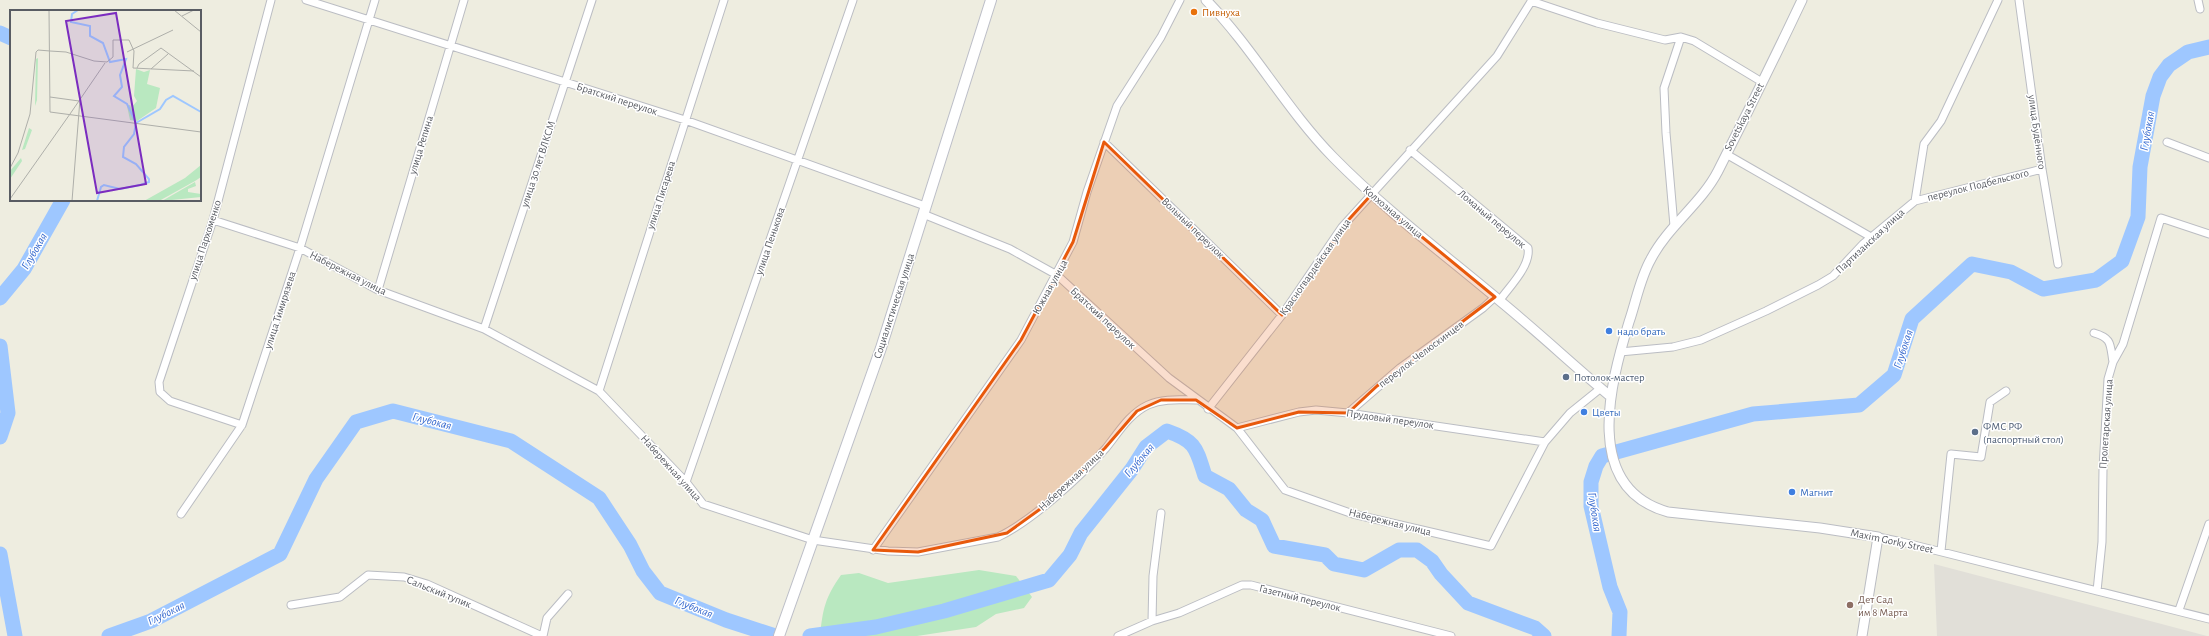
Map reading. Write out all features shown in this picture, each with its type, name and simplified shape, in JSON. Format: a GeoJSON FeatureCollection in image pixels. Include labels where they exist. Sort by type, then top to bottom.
{"type":"FeatureCollection","features":[{"type":"Feature","properties":{"kind":"main road","name":"Социалистическая улица"},"geometry":{"type":"LineString","coordinates":[[780,636],[881,348],[991,0]]}},
{"type":"Feature","properties":{"kind":"street","name":"улица Пархоменко"},"geometry":{"type":"LineString","coordinates":[[242,425],[170,401],[160,392],[159,382],[213,220],[271,0]]}},
{"type":"Feature","properties":{"kind":"street","name":"Братский переулок"},"geometry":{"type":"LineString","coordinates":[[306,0],[685,120],[798,161],[924,210],[1043,265],[1057,275],[1169,378],[1208,408]]}},
{"type":"Feature","properties":{"kind":"street","name":"улица Тимирязева"},"geometry":{"type":"LineString","coordinates":[[181,514],[242,425],[300,248],[375,0]]}},
{"type":"Feature","properties":{"kind":"street","name":"улица Репина"},"geometry":{"type":"LineString","coordinates":[[378,290],[464,0]]}},
{"type":"Feature","properties":{"kind":"street","name":"улица 30 лет ВЛКСМ"},"geometry":{"type":"LineString","coordinates":[[484,329],[592,0]]}},
{"type":"Feature","properties":{"kind":"street","name":"улица Писарева"},"geometry":{"type":"LineString","coordinates":[[599,391],[724,0]]}},
{"type":"Feature","properties":{"kind":"street","name":"улица Пенькова"},"geometry":{"type":"LineString","coordinates":[[686,482],[853,0]]}},
{"type":"Feature","properties":{"kind":"street","name":"Южная улица"},"geometry":{"type":"LineString","coordinates":[[873,550],[1021,340],[1057,275],[1073,242],[1087,192],[1117,106],[1161,37],[1180,0]]}},
{"type":"Feature","properties":{"kind":"street","name":"Колхозная улица"},"geometry":{"type":"LineString","coordinates":[[1205,0],[1224,18],[1318,140],[1371,195],[1497,299],[1610,396]]}},
{"type":"Feature","properties":{"kind":"street"},"geometry":{"type":"LineString","coordinates":[[1532,0],[1597,23],[1665,40],[1681,37],[1694,41],[1762,82]]}},
{"type":"Feature","properties":{"kind":"street","name":"Красногвардейская улица"},"geometry":{"type":"LineString","coordinates":[[1208,408],[1282,315],[1342,227],[1410,150],[1497,56],[1532,0]]}},
{"type":"Feature","properties":{"kind":"street","name":"Sovetskaya Street"},"geometry":{"type":"LineString","coordinates":[[1609,438],[1610,396],[1620,352],[1650,260],[1674,226],[1717,172],[1802,0]]}},
{"type":"Feature","properties":{"kind":"street","name":"Партизанская улица"},"geometry":{"type":"LineString","coordinates":[[1620,352],[1673,347],[1694,342],[1766,312],[1833,276],[1872,237],[1915,201],[1924,144],[1942,121],[1998,0]]}},
{"type":"Feature","properties":{"kind":"street","name":"улица Будённого"},"geometry":{"type":"LineString","coordinates":[[2019,0],[2042,169],[2058,264]]}},
{"type":"Feature","properties":{"kind":"street"},"geometry":{"type":"LineString","coordinates":[[2198,0],[2200,8]]}},
{"type":"Feature","properties":{"kind":"street"},"geometry":{"type":"LineString","coordinates":[[1674,226],[1666,133],[1664,88],[1681,37]]}},
{"type":"Feature","properties":{"kind":"street","name":"Вольный переулок"},"geometry":{"type":"LineString","coordinates":[[1104,142],[1282,315]]}},
{"type":"Feature","properties":{"kind":"street"},"geometry":{"type":"LineString","coordinates":[[2167,142],[2209,158]]}},
{"type":"Feature","properties":{"kind":"street","name":"Ломаный переулок"},"geometry":{"type":"LineString","coordinates":[[1410,150],[1528,248],[1529,253],[1522,270],[1497,299]]}},
{"type":"Feature","properties":{"kind":"street"},"geometry":{"type":"LineString","coordinates":[[1726,154],[1872,237]]}},
{"type":"Feature","properties":{"kind":"street","name":"переулок Подбельского"},"geometry":{"type":"LineString","coordinates":[[1915,201],[2042,169]]}},
{"type":"Feature","properties":{"kind":"street","name":"Пролетарская улица"},"geometry":{"type":"LineString","coordinates":[[2097,591],[2102,542],[2103,469],[2108,379],[2113,362],[2123,344],[2161,218],[2209,234]]}},
{"type":"Feature","properties":{"kind":"street","name":"Набережная улица"},"geometry":{"type":"LineString","coordinates":[[213,220],[300,248],[378,290],[484,329],[599,391],[686,482],[703,504],[813,540],[873,550],[918,552],[998,537],[1007,533],[1050,502],[1105,448],[1137,411],[1161,400],[1196,400]]}},
{"type":"Feature","properties":{"kind":"street","name":"переулок Челюскинцев"},"geometry":{"type":"LineString","coordinates":[[1348,413],[1377,386],[1497,299]]}},
{"type":"Feature","properties":{"kind":"street"},"geometry":{"type":"LineString","coordinates":[[2094,333],[2105,336],[2110,343],[2113,362]]}},
{"type":"Feature","properties":{"kind":"street"},"geometry":{"type":"LineString","coordinates":[[1545,442],[1570,413],[1601,388]]}},
{"type":"Feature","properties":{"kind":"street"},"geometry":{"type":"LineString","coordinates":[[1940,551],[1951,454],[1981,457],[1990,402],[2006,391]]}},
{"type":"Feature","properties":{"kind":"street","name":"Набережная улица"},"geometry":{"type":"LineString","coordinates":[[1208,408],[1237,428],[1277,482],[1293,494],[1353,514],[1491,546],[1545,442]]}},
{"type":"Feature","properties":{"kind":"street","name":"Прудовый переулок"},"geometry":{"type":"LineString","coordinates":[[1237,428],[1310,411],[1348,413],[1545,442]]}},
{"type":"Feature","properties":{"kind":"street","name":"Maxim Gorky Street"},"geometry":{"type":"LineString","coordinates":[[1609,438],[1616,466],[1628,489],[1643,503],[1668,512],[1820,528],[1878,537],[2179,610],[2209,619]]}},
{"type":"Feature","properties":{"kind":"street"},"geometry":{"type":"LineString","coordinates":[[1152,621],[1152,576],[1161,514]]}},
{"type":"Feature","properties":{"kind":"street"},"geometry":{"type":"LineString","coordinates":[[2179,610],[2209,524]]}},
{"type":"Feature","properties":{"kind":"street"},"geometry":{"type":"LineString","coordinates":[[1862,636],[1878,537]]}},
{"type":"Feature","properties":{"kind":"street","name":"Сальский тупик"},"geometry":{"type":"LineString","coordinates":[[291,605],[340,597],[368,575],[404,577],[426,584],[542,636]]}},
{"type":"Feature","properties":{"kind":"street","name":"Газетный переулок"},"geometry":{"type":"LineString","coordinates":[[1118,636],[1152,621],[1179,613],[1234,588],[1251,586],[1451,636]]}},
{"type":"Feature","properties":{"kind":"street"},"geometry":{"type":"LineString","coordinates":[[542,636],[547,618],[568,594]]}},
{"type":"Feature","properties":{"kind":"highlighted area"},"geometry":{"type":"Polygon","coordinates":[[[1104,142],[1282,315],[1342,227],[1371,195],[1495,297],[1377,386],[1348,413],[1299,412],[1237,428],[1196,400],[1161,400],[1137,411],[1105,448],[1050,502],[1007,533],[918,552],[873,550],[1021,340],[1073,242],[1104,142]]]}},
{"type":"Feature","properties":{"kind":"shaded area"},"geometry":{"type":"Polygon","coordinates":[[[1934,564],[2207,636],[1937,636],[1934,564]]]}},
{"type":"Feature","properties":{"kind":"green space"},"geometry":{"type":"Polygon","coordinates":[[[979,570],[1016,576],[1032,597],[1024,608],[996,614],[976,627],[917,636],[820,636],[822,618],[828,597],[841,575],[859,573],[888,583],[979,570]]]}},
{"type":"Feature","properties":{"kind":"waterway","name":"Глубокая"},"geometry":{"type":"LineString","coordinates":[[0,33],[10,38]]}},
{"type":"Feature","properties":{"kind":"waterway","name":"Глубокая"},"geometry":{"type":"LineString","coordinates":[[1619,636],[1620,612],[1610,587],[1591,506],[1591,482],[1596,466],[1602,456],[1753,414],[1859,405],[1894,375],[1912,319],[1972,264],[2011,272],[2043,289],[2096,280],[2122,261],[2138,217],[2140,167],[2153,96],[2160,77],[2169,65],[2188,52],[2209,47]]}},
{"type":"Feature","properties":{"kind":"waterway","name":"Глубокая"},"geometry":{"type":"LineString","coordinates":[[0,298],[24,269],[62,201]]}},
{"type":"Feature","properties":{"kind":"waterway","name":"Глубокая"},"geometry":{"type":"LineString","coordinates":[[0,346],[8,413],[0,437]]}},
{"type":"Feature","properties":{"kind":"waterway","name":"Глубокая"},"geometry":{"type":"LineString","coordinates":[[109,636],[151,621],[280,554],[316,479],[356,422],[393,411],[511,441],[599,498],[630,545],[643,571],[660,593],[726,620],[775,636]]}},
{"type":"Feature","properties":{"kind":"waterway","name":"Глубокая"},"geometry":{"type":"LineString","coordinates":[[810,636],[876,627],[944,611],[1049,580],[1070,555],[1081,533],[1132,469],[1146,447],[1167,431],[1184,438],[1189,442],[1197,452],[1205,476],[1229,489],[1246,510],[1262,520],[1274,546],[1325,555],[1334,564],[1364,570],[1399,550],[1417,550],[1432,561],[1441,574],[1468,603],[1535,628],[1544,636]]}},
{"type":"Feature","properties":{"kind":"waterway","name":"Глубокая"},"geometry":{"type":"LineString","coordinates":[[0,554],[15,636]]}},
{"type":"Feature","properties":{"kind":"place","name":"Пивнуха"},"geometry":{"type":"Point","coordinates":[1194,12]}},
{"type":"Feature","properties":{"kind":"place","name":"надо брать"},"geometry":{"type":"Point","coordinates":[1609,331]}},
{"type":"Feature","properties":{"kind":"place","name":"Потолок-мастер"},"geometry":{"type":"Point","coordinates":[1566,377]}},
{"type":"Feature","properties":{"kind":"place","name":"Цветы"},"geometry":{"type":"Point","coordinates":[1584,412]}},
{"type":"Feature","properties":{"kind":"place","name":"ФМС РФ (паспортный стол)"},"geometry":{"type":"Point","coordinates":[1975,432]}},
{"type":"Feature","properties":{"kind":"place","name":"Магнит"},"geometry":{"type":"Point","coordinates":[1792,492]}},
{"type":"Feature","properties":{"kind":"place","name":"Дет Сад им 8 Марта"},"geometry":{"type":"Point","coordinates":[1850,605]}}]}
